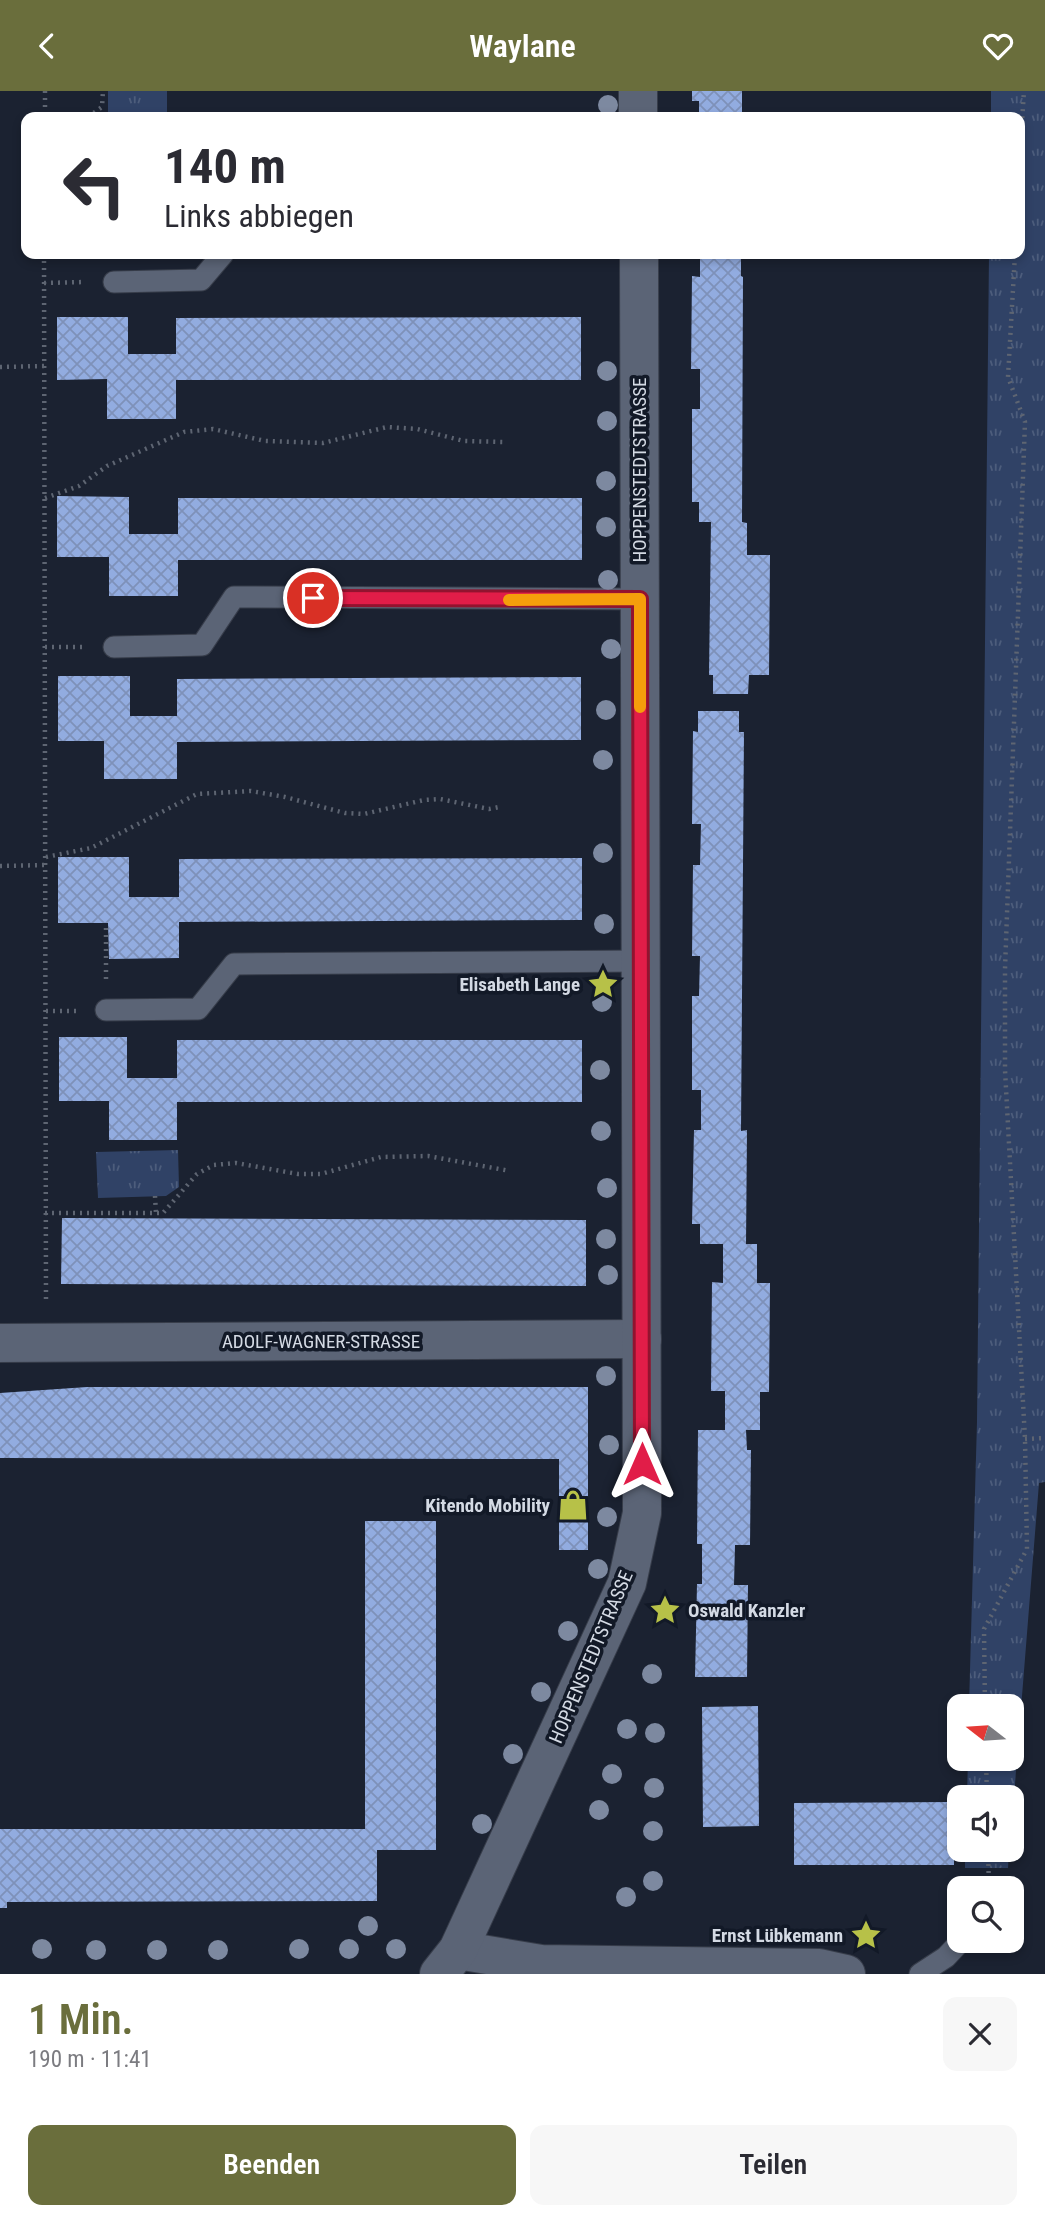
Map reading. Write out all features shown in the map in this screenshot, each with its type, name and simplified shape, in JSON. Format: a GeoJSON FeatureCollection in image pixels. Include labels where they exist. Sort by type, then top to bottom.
{"type":"FeatureCollection","features":[{"type":"Feature","properties":{"kind":"street"},"geometry":{"type":"LineString","coordinates":[[638,91],[638,112]]}},
{"type":"Feature","properties":{"kind":"street","name":"HOPPENSTEDTSTRASSE"},"geometry":{"type":"LineString","coordinates":[[639,259],[642,1513],[627,1583],[448,1962],[818,1968],[846,1974]]}},
{"type":"Feature","properties":{"kind":"street","name":"ADOLF-WAGNER-STRASSE"},"geometry":{"type":"LineString","coordinates":[[0,1343],[642,1339]]}},
{"type":"Feature","properties":{"kind":"lane"},"geometry":{"type":"LineString","coordinates":[[114,282],[201,280],[219,259]]}},
{"type":"Feature","properties":{"kind":"lane"},"geometry":{"type":"LineString","coordinates":[[114,647],[202,645],[234,597],[640,599]]}},
{"type":"Feature","properties":{"kind":"lane"},"geometry":{"type":"LineString","coordinates":[[106,1010],[198,1009],[234,964],[642,961]]}},
{"type":"Feature","properties":{"kind":"lane"},"geometry":{"type":"LineString","coordinates":[[920,1974],[950,1953]]}},
{"type":"Feature","properties":{"kind":"path"},"geometry":{"type":"LineString","coordinates":[[45,91],[45,112]]}},
{"type":"Feature","properties":{"kind":"path"},"geometry":{"type":"LineString","coordinates":[[95,112],[102,107],[103,91]]}},
{"type":"Feature","properties":{"kind":"path"},"geometry":{"type":"LineString","coordinates":[[1023,112],[1024,91]]}},
{"type":"Feature","properties":{"kind":"path"},"geometry":{"type":"LineString","coordinates":[[44,259],[46,1343]]}},
{"type":"Feature","properties":{"kind":"path"},"geometry":{"type":"LineString","coordinates":[[985,1694],[984,1629],[1027,1549],[1025,1439],[1005,1057],[1005,969],[1025,422],[1008,377],[1015,259]]}},
{"type":"Feature","properties":{"kind":"path"},"geometry":{"type":"LineString","coordinates":[[44,283],[114,282]]}},
{"type":"Feature","properties":{"kind":"path"},"geometry":{"type":"LineString","coordinates":[[0,367],[44,366]]}},
{"type":"Feature","properties":{"kind":"path"},"geometry":{"type":"LineString","coordinates":[[45,498],[79,486],[107,467],[184,432],[213,429],[265,441],[323,443],[387,427],[417,429],[464,441],[504,442]]}},
{"type":"Feature","properties":{"kind":"path"},"geometry":{"type":"LineString","coordinates":[[45,647],[114,647]]}},
{"type":"Feature","properties":{"kind":"path"},"geometry":{"type":"LineString","coordinates":[[47,857],[91,848],[197,794],[251,791],[345,813],[364,814],[424,800],[440,799],[474,807],[499,807]]}},
{"type":"Feature","properties":{"kind":"path"},"geometry":{"type":"LineString","coordinates":[[0,866],[46,865]]}},
{"type":"Feature","properties":{"kind":"path"},"geometry":{"type":"LineString","coordinates":[[106,1010],[108,927]]}},
{"type":"Feature","properties":{"kind":"path"},"geometry":{"type":"LineString","coordinates":[[46,1011],[74,1011]]}},
{"type":"Feature","properties":{"kind":"path"},"geometry":{"type":"LineString","coordinates":[[45,1213],[163,1213],[197,1174],[214,1165],[236,1163],[298,1174],[321,1174],[381,1157],[428,1156],[510,1171]]}},
{"type":"Feature","properties":{"kind":"path"},"geometry":{"type":"LineString","coordinates":[[155,1196],[156,1214]]}},
{"type":"Feature","properties":{"kind":"path"},"geometry":{"type":"LineString","coordinates":[[1025,1439],[1045,1438]]}},
{"type":"Feature","properties":{"kind":"green space"},"geometry":{"type":"Polygon","coordinates":[[[108,91],[167,91],[167,112],[108,112],[108,91]]]}},
{"type":"Feature","properties":{"kind":"green space"},"geometry":{"type":"Polygon","coordinates":[[[991,91],[1045,91],[1045,1482],[1039,1483],[1022,1694],[969,1694],[977,1422],[989,259],[1025,259],[1025,112],[991,112],[991,91]]]}},
{"type":"Feature","properties":{"kind":"green space"},"geometry":{"type":"Polygon","coordinates":[[[178,1150],[179,1187],[166,1196],[98,1198],[96,1152],[178,1150]]]}},
{"type":"Feature","properties":{"kind":"green space"},"geometry":{"type":"Polygon","coordinates":[[[968,1771],[1016,1771],[1015,1785],[967,1785],[968,1771]]]}},
{"type":"Feature","properties":{"kind":"green space"},"geometry":{"type":"Polygon","coordinates":[[[965,1862],[1008,1862],[1008,1868],[965,1868],[965,1862]]]}},
{"type":"Feature","properties":{"kind":"building"},"geometry":{"type":"Polygon","coordinates":[[[692,91],[742,91],[742,112],[699,112],[699,101],[692,101],[692,91]]]}},
{"type":"Feature","properties":{"kind":"building"},"geometry":{"type":"Polygon","coordinates":[[[700,259],[741,259],[742,522],[747,523],[747,555],[770,555],[769,675],[749,675],[748,694],[713,694],[713,675],[709,675],[711,522],[699,522],[699,502],[692,502],[692,409],[700,409],[700,369],[691,369],[692,276],[700,277],[700,259]]]}},
{"type":"Feature","properties":{"kind":"building"},"geometry":{"type":"Polygon","coordinates":[[[57,317],[128,317],[128,354],[176,354],[176,318],[581,317],[581,380],[176,380],[176,419],[107,419],[107,379],[57,380],[57,317]]]}},
{"type":"Feature","properties":{"kind":"building"},"geometry":{"type":"Polygon","coordinates":[[[57,496],[129,497],[129,534],[178,534],[178,498],[582,498],[582,560],[178,560],[178,596],[109,596],[109,557],[57,557],[57,496]]]}},
{"type":"Feature","properties":{"kind":"building"},"geometry":{"type":"Polygon","coordinates":[[[58,676],[130,676],[130,716],[177,716],[177,679],[581,677],[581,740],[177,742],[177,779],[104,779],[104,741],[58,741],[58,676]]]}},
{"type":"Feature","properties":{"kind":"building"},"geometry":{"type":"Polygon","coordinates":[[[698,711],[739,711],[739,732],[744,732],[741,1131],[747,1130],[746,1244],[757,1244],[757,1283],[770,1283],[769,1392],[760,1392],[760,1430],[746,1430],[747,1450],[751,1450],[750,1545],[735,1545],[734,1585],[748,1585],[747,1677],[695,1677],[697,1584],[702,1584],[702,1544],[697,1544],[698,1430],[725,1430],[725,1391],[711,1391],[712,1282],[723,1283],[723,1244],[700,1244],[700,1224],[692,1224],[694,1130],[701,1130],[701,1090],[692,1090],[692,996],[699,996],[700,956],[692,956],[693,865],[700,865],[701,824],[692,824],[693,731],[698,732],[698,711]]]}},
{"type":"Feature","properties":{"kind":"building"},"geometry":{"type":"Polygon","coordinates":[[[58,857],[129,857],[129,897],[179,897],[179,859],[582,858],[582,920],[179,922],[179,958],[109,959],[108,923],[58,923],[58,857]]]}},
{"type":"Feature","properties":{"kind":"building"},"geometry":{"type":"Polygon","coordinates":[[[59,1037],[127,1037],[127,1078],[177,1078],[177,1040],[582,1040],[582,1102],[177,1102],[177,1140],[109,1140],[109,1101],[59,1101],[59,1037]]]}},
{"type":"Feature","properties":{"kind":"building"},"geometry":{"type":"Polygon","coordinates":[[[62,1218],[586,1220],[586,1286],[61,1284],[62,1218]]]}},
{"type":"Feature","properties":{"kind":"building"},"geometry":{"type":"Polygon","coordinates":[[[87,1387],[588,1387],[588,1550],[559,1550],[559,1459],[0,1458],[0,1393],[87,1387]]]}},
{"type":"Feature","properties":{"kind":"building"},"geometry":{"type":"Polygon","coordinates":[[[365,1521],[436,1521],[436,1850],[377,1850],[377,1901],[7,1902],[7,1908],[0,1908],[0,1829],[365,1829],[365,1521]]]}},
{"type":"Feature","properties":{"kind":"building"},"geometry":{"type":"Polygon","coordinates":[[[758,1706],[759,1826],[703,1827],[702,1707],[758,1706]]]}},
{"type":"Feature","properties":{"kind":"building"},"geometry":{"type":"Polygon","coordinates":[[[947,1802],[947,1862],[954,1862],[954,1865],[794,1865],[794,1803],[947,1802]]]}},
{"type":"Feature","properties":{"kind":"slow traffic"},"geometry":{"type":"LineString","coordinates":[[509,600],[640,599],[640,707]]}},
{"type":"Feature","properties":{"kind":"place","name":"Elisabeth Lange"},"geometry":{"type":"Point","coordinates":[603,984]}},
{"type":"Feature","properties":{"kind":"place","name":"Kitendo Mobility"},"geometry":{"type":"Point","coordinates":[573,1505]}},
{"type":"Feature","properties":{"kind":"place","name":"Oswald Kanzler"},"geometry":{"type":"Point","coordinates":[665,1610]}},
{"type":"Feature","properties":{"kind":"place","name":"Ernst Lübkemann"},"geometry":{"type":"Point","coordinates":[866,1935]}},
{"type":"Feature","properties":{"kind":"route"},"geometry":{"type":"LineString","coordinates":[[313,598],[640,599],[642,1464]]}}]}
